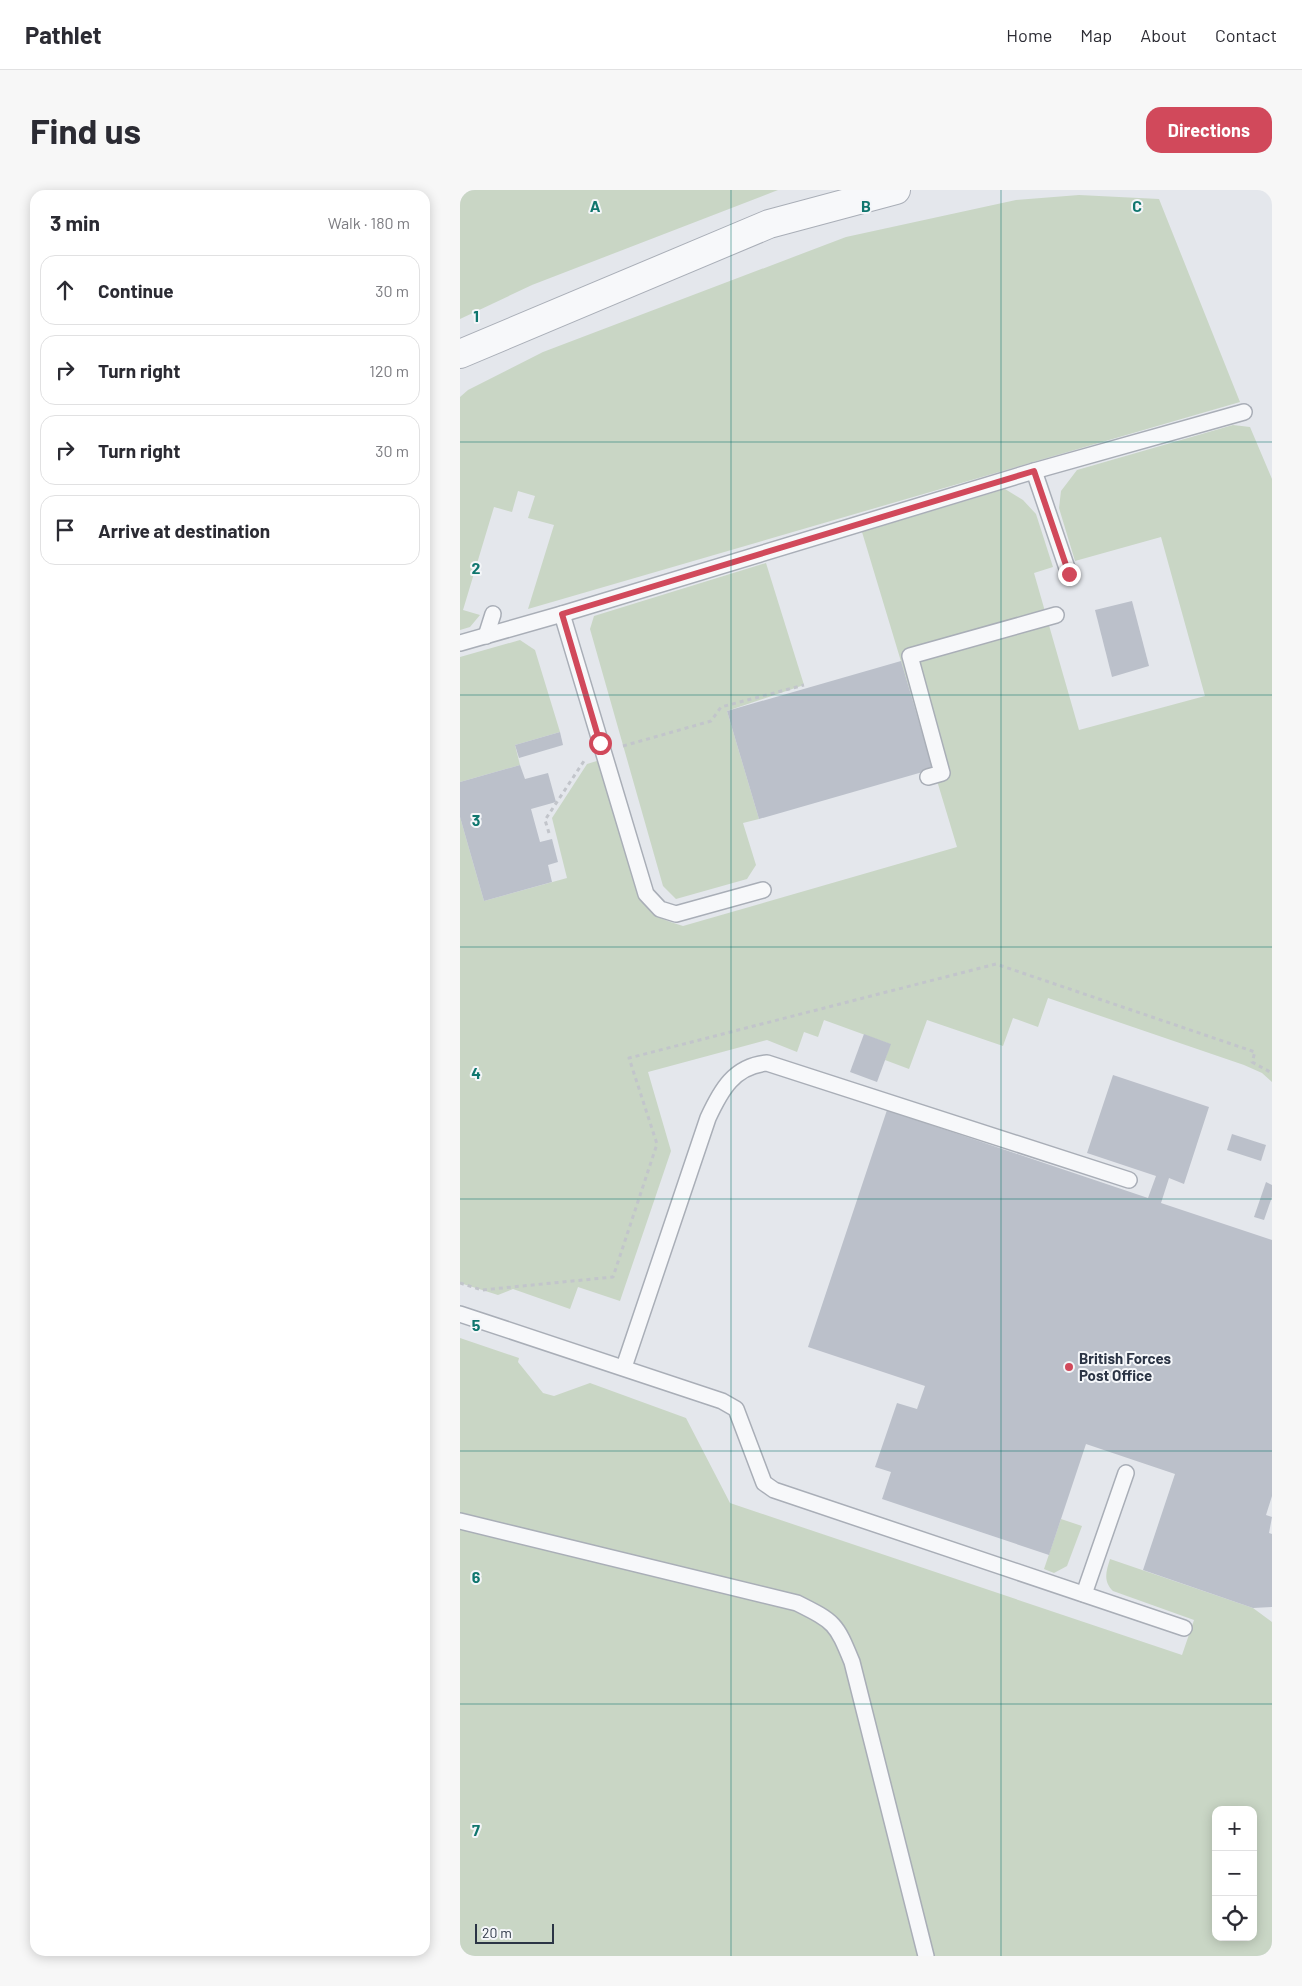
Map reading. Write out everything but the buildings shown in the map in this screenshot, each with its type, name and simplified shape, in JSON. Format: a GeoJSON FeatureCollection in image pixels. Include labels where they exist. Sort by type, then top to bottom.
{"type":"FeatureCollection","features":[{"type":"Feature","properties":{"kind":"street"},"geometry":{"type":"LineString","coordinates":[[460,354],[769,224],[880,192]]}},
{"type":"Feature","properties":{"kind":"lane"},"geometry":{"type":"LineString","coordinates":[[460,643],[1034,471],[1244,412]]}},
{"type":"Feature","properties":{"kind":"lane"},"geometry":{"type":"LineString","coordinates":[[1034,471],[1069,574]]}},
{"type":"Feature","properties":{"kind":"lane"},"geometry":{"type":"LineString","coordinates":[[486,636],[492,614]]}},
{"type":"Feature","properties":{"kind":"lane"},"geometry":{"type":"LineString","coordinates":[[562,614],[646,894],[660,909],[676,914],[763,890]]}},
{"type":"Feature","properties":{"kind":"lane"},"geometry":{"type":"LineString","coordinates":[[928,777],[942,773],[910,656],[1056,616]]}},
{"type":"Feature","properties":{"kind":"lane"},"geometry":{"type":"LineString","coordinates":[[624,1367],[708,1118],[718,1097],[744,1068],[767,1063],[1129,1180]]}},
{"type":"Feature","properties":{"kind":"lane"},"geometry":{"type":"LineString","coordinates":[[460,1314],[624,1367],[722,1402],[736,1409],[764,1483],[774,1490],[1184,1628]]}},
{"type":"Feature","properties":{"kind":"lane"},"geometry":{"type":"LineString","coordinates":[[1084,1594],[1126,1473]]}},
{"type":"Feature","properties":{"kind":"lane"},"geometry":{"type":"LineString","coordinates":[[460,1521],[797,1603],[834,1623],[841,1634],[852,1662],[926,1956]]}},
{"type":"Feature","properties":{"kind":"path"},"geometry":{"type":"LineString","coordinates":[[549,833],[545,820],[586,757],[711,721],[721,707],[804,685]]}},
{"type":"Feature","properties":{"kind":"green space"},"geometry":{"type":"Polygon","coordinates":[[[460,190],[778,190],[532,285],[460,319],[460,190]]]}},
{"type":"Feature","properties":{"kind":"green space"},"geometry":{"type":"Polygon","coordinates":[[[1079,195],[1159,199],[1240,402],[528,609],[554,525],[528,518],[535,496],[518,491],[512,512],[494,507],[463,610],[480,615],[470,627],[460,630],[460,397],[468,390],[543,352],[846,237],[1016,200],[1079,195]]]}},
{"type":"Feature","properties":{"kind":"green space"},"geometry":{"type":"Polygon","coordinates":[[[1233,425],[1250,427],[1272,479],[1272,1082],[1262,1073],[1244,1065],[1048,998],[1038,1027],[1013,1018],[1003,1046],[927,1020],[909,1069],[885,1060],[890,1044],[824,1020],[818,1037],[804,1032],[797,1052],[767,1040],[648,1072],[671,1151],[620,1301],[578,1287],[570,1309],[513,1289],[498,1295],[460,1283],[460,817],[484,901],[567,878],[552,818],[587,764],[600,760],[642,902],[650,911],[660,917],[683,926],[957,847],[862,532],[1005,489],[1023,500],[1036,514],[1053,567],[1034,573],[1079,730],[1205,696],[1161,537],[1075,561],[1059,508],[1061,491],[1077,470],[1233,425]]]}},
{"type":"Feature","properties":{"kind":"green space"},"geometry":{"type":"Polygon","coordinates":[[[766,563],[804,685],[727,711],[759,819],[743,823],[756,865],[747,879],[676,899],[663,886],[590,629],[594,616],[766,563]]]}},
{"type":"Feature","properties":{"kind":"green space"},"geometry":{"type":"Polygon","coordinates":[[[520,640],[535,650],[560,732],[515,745],[520,765],[460,782],[460,657],[520,640]]]}},
{"type":"Feature","properties":{"kind":"green space"},"geometry":{"type":"Polygon","coordinates":[[[460,1338],[519,1358],[518,1362],[543,1393],[554,1396],[590,1383],[686,1418],[730,1503],[1182,1655],[1194,1620],[1113,1591],[1107,1580],[1110,1559],[1253,1608],[1272,1622],[1272,1956],[460,1956],[460,1338]]]}},
{"type":"Feature","properties":{"kind":"green space"},"geometry":{"type":"Polygon","coordinates":[[[1061,1519],[1082,1526],[1067,1566],[1054,1573],[1044,1569],[1061,1519]]]}},
{"type":"Feature","properties":{"kind":"place","name":"British Forces Post Office"},"geometry":{"type":"Point","coordinates":[1069,1367]}},
{"type":"Feature","properties":{"kind":"route"},"geometry":{"type":"LineString","coordinates":[[600,743],[562,614],[1034,471],[1069,574]]}}]}
